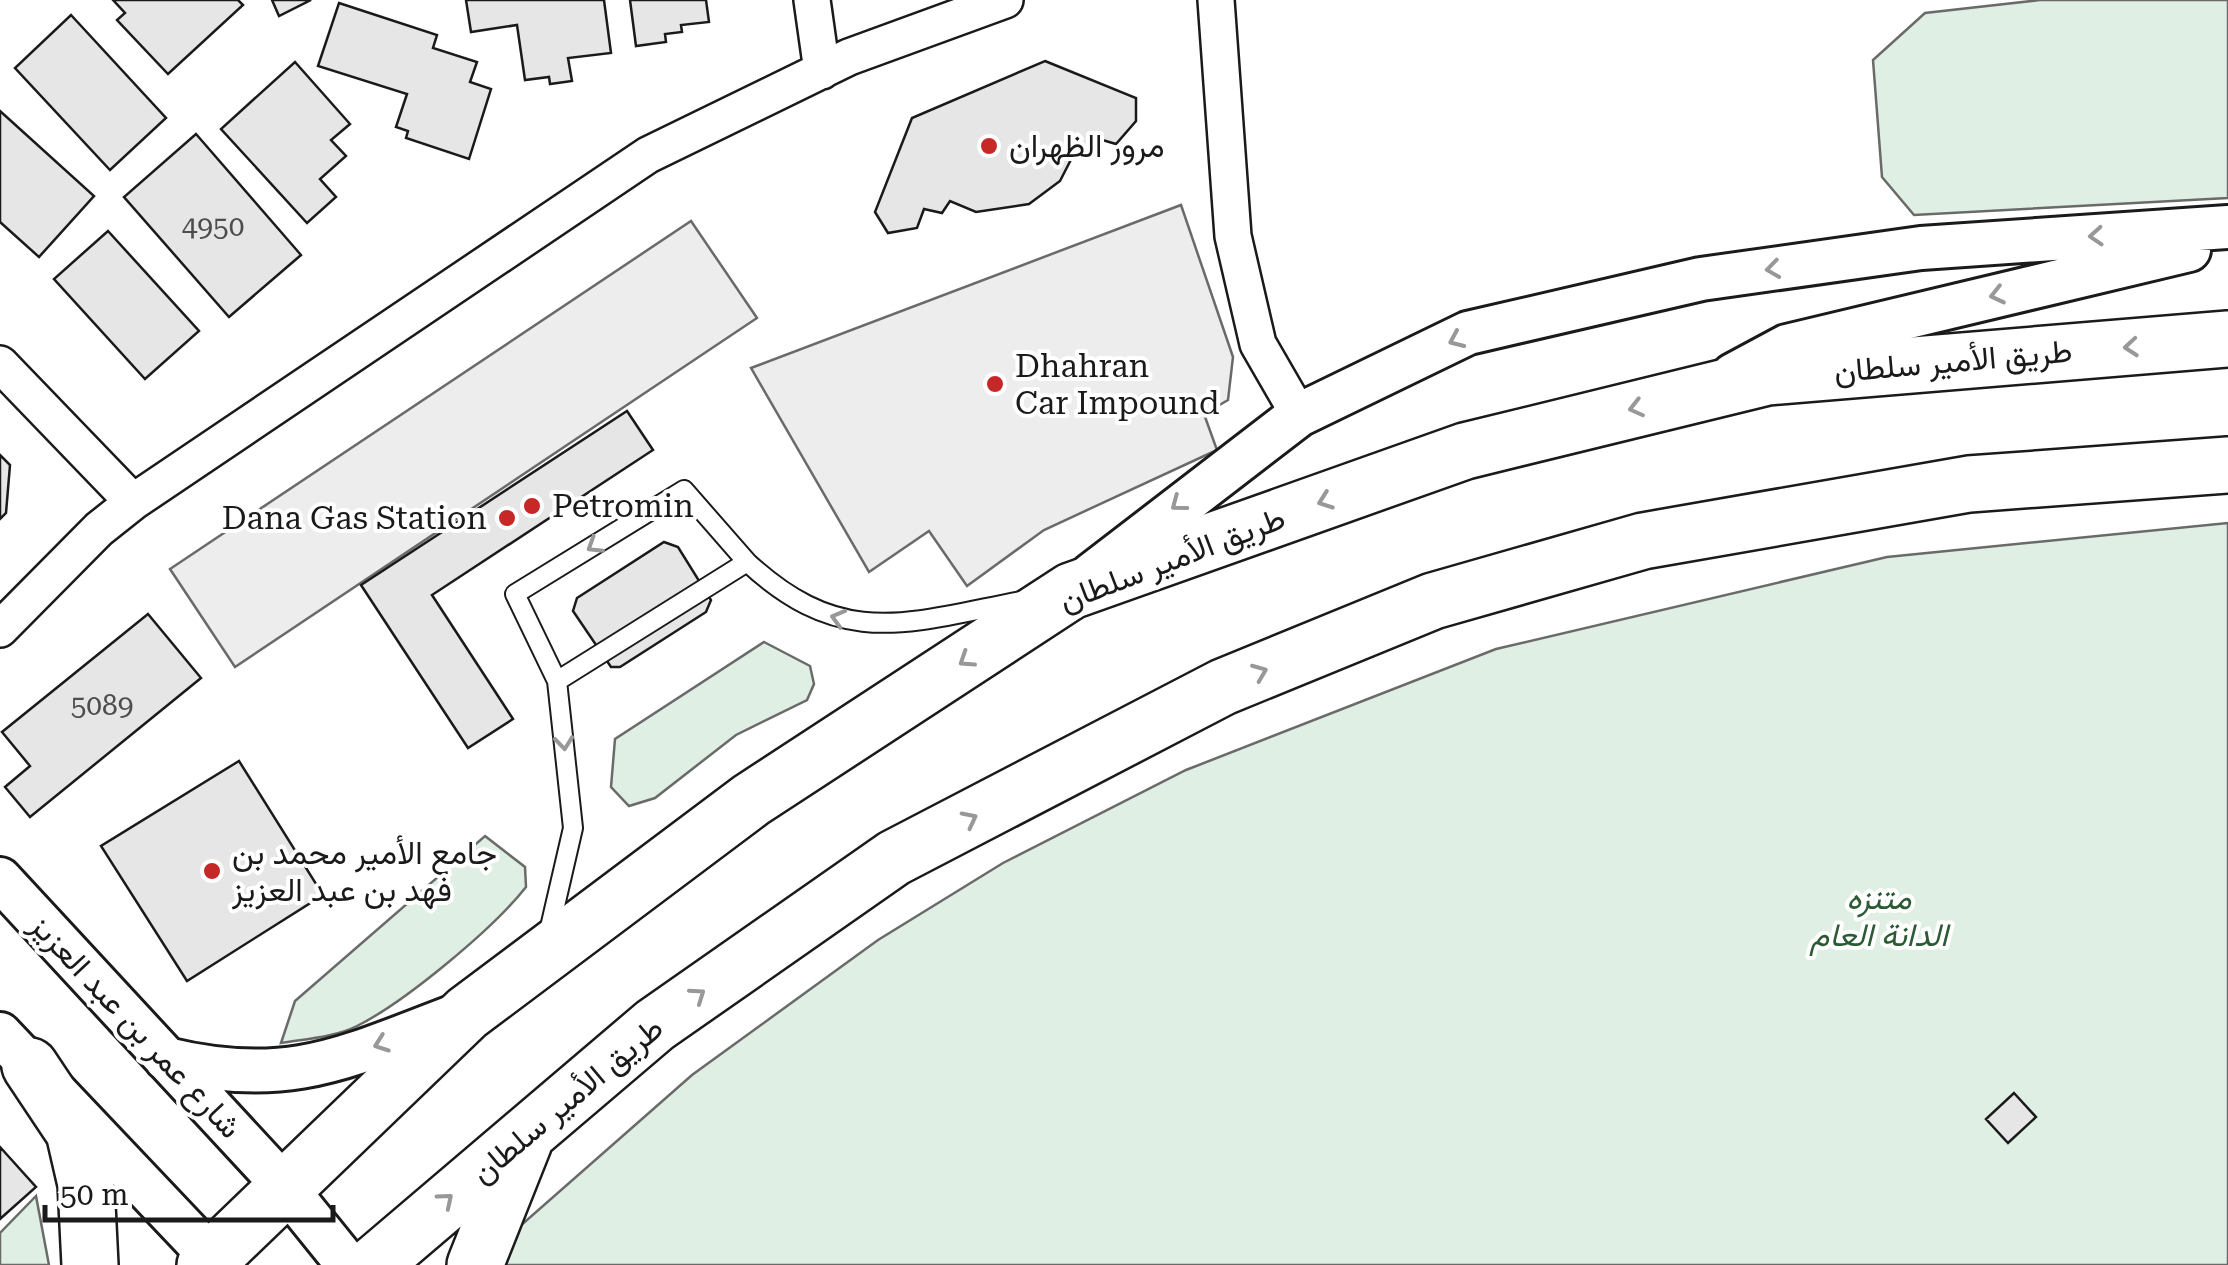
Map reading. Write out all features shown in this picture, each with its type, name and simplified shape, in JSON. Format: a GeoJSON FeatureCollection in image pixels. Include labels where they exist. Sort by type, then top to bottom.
{"type":"FeatureCollection","features":[{"type":"Feature","properties":{"kind":"main road","name":"طريق الأمير سلطان"},"geometry":{"type":"LineString","coordinates":[[212,1262],[472,1009],[751,800],[1071,591],[1465,451],[1767,376],[2228,339]]}},
{"type":"Feature","properties":{"kind":"main road","name":"طريق الأمير سلطان"},"geometry":{"type":"LineString","coordinates":[[372,1265],[656,1025],[894,858],[1224,687],[1433,601],[1644,541],[1950,487],[2228,464]]}},
{"type":"Feature","properties":{"kind":"main road"},"geometry":{"type":"LineString","coordinates":[[15,1050],[74,1132],[88,1204],[90,1265]]}},
{"type":"Feature","properties":{"kind":"main road"},"geometry":{"type":"LineString","coordinates":[[475,1265],[528,1131]]}},
{"type":"Feature","properties":{"kind":"street"},"geometry":{"type":"LineString","coordinates":[[812,0],[822,72]]}},
{"type":"Feature","properties":{"kind":"street"},"geometry":{"type":"LineString","coordinates":[[0,628],[99,529],[133,502],[648,155],[850,57],[1005,0]]}},
{"type":"Feature","properties":{"kind":"street"},"geometry":{"type":"LineString","coordinates":[[1216,0],[1233,236],[1258,344],[1299,415]]}},
{"type":"Feature","properties":{"kind":"street"},"geometry":{"type":"LineString","coordinates":[[1071,591],[1172,509],[1299,415],[1468,334],[1701,279],[1921,248],[2228,227]]}},
{"type":"Feature","properties":{"kind":"street"},"geometry":{"type":"LineString","coordinates":[[1708,390],[1788,346],[2228,241]]}},
{"type":"Feature","properties":{"kind":"street"},"geometry":{"type":"LineString","coordinates":[[0,364],[133,502]]}},
{"type":"Feature","properties":{"kind":"street","name":"شارع عمر بن عبد العزيز"},"geometry":{"type":"LineString","coordinates":[[0,879],[286,1187],[348,1265]]}},
{"type":"Feature","properties":{"kind":"street"},"geometry":{"type":"LineString","coordinates":[[166,1059],[246,1074],[307,1069],[472,1009]]}},
{"type":"Feature","properties":{"kind":"street"},"geometry":{"type":"LineString","coordinates":[[15,1050],[212,1262]]}},
{"type":"Feature","properties":{"kind":"lane"},"geometry":{"type":"LineString","coordinates":[[544,956],[573,828],[556,681],[515,594],[684,490],[747,562],[784,596],[841,622],[907,623],[1071,591]]}},
{"type":"Feature","properties":{"kind":"lane"},"geometry":{"type":"LineString","coordinates":[[556,681],[747,562]]}},
{"type":"Feature","properties":{"kind":"green space"},"geometry":{"type":"Polygon","coordinates":[[[2040,0],[2228,0],[2228,198],[1914,215],[1882,177],[1873,60],[1925,13],[2040,0]]]}},
{"type":"Feature","properties":{"kind":"green space","name":"متنزه الدانة العام"},"geometry":{"type":"Polygon","coordinates":[[[2228,523],[2228,1265],[500,1265],[519,1227],[692,1075],[878,940],[1003,863],[1186,770],[1496,649],[1887,557],[2228,523]]]}},
{"type":"Feature","properties":{"kind":"green space"},"geometry":{"type":"Polygon","coordinates":[[[764,642],[810,666],[814,684],[807,700],[736,735],[655,798],[629,806],[611,787],[615,739],[764,642]]]}},
{"type":"Feature","properties":{"kind":"green space"},"geometry":{"type":"Polygon","coordinates":[[[485,836],[525,867],[526,887],[511,904],[447,963],[377,1015],[339,1033],[281,1043],[295,1001],[485,836]]]}},
{"type":"Feature","properties":{"kind":"green space"},"geometry":{"type":"Polygon","coordinates":[[[36,1196],[49,1265],[0,1265],[0,1233],[36,1196]]]}},
{"type":"Feature","properties":{"kind":"shaded area","name":"Dhahran Car Impound"},"geometry":{"type":"Polygon","coordinates":[[[1181,205],[1233,357],[1228,400],[1204,414],[1217,450],[1044,530],[967,586],[929,531],[869,572],[751,368],[1181,205]]]}},
{"type":"Feature","properties":{"kind":"shaded area"},"geometry":{"type":"Polygon","coordinates":[[[691,221],[757,318],[235,667],[170,569],[691,221]]]}},
{"type":"Feature","properties":{"kind":"building"},"geometry":{"type":"Polygon","coordinates":[[[113,0],[238,0],[243,5],[168,74],[117,20],[125,13],[113,0]]]}},
{"type":"Feature","properties":{"kind":"building"},"geometry":{"type":"Polygon","coordinates":[[[272,0],[311,0],[279,16],[272,0]]]}},
{"type":"Feature","properties":{"kind":"building"},"geometry":{"type":"Polygon","coordinates":[[[466,0],[604,0],[611,53],[568,58],[572,81],[550,84],[549,77],[525,80],[517,25],[471,32],[466,0]]]}},
{"type":"Feature","properties":{"kind":"building"},"geometry":{"type":"Polygon","coordinates":[[[630,0],[706,0],[709,22],[681,25],[682,32],[665,34],[666,42],[636,46],[630,0]]]}},
{"type":"Feature","properties":{"kind":"building"},"geometry":{"type":"Polygon","coordinates":[[[339,3],[437,35],[433,48],[477,62],[470,82],[491,89],[469,159],[406,138],[408,131],[396,127],[407,94],[318,66],[339,3]]]}},
{"type":"Feature","properties":{"kind":"building"},"geometry":{"type":"Polygon","coordinates":[[[71,15],[166,118],[110,170],[15,68],[71,15]]]}},
{"type":"Feature","properties":{"kind":"building","name":"مرور الظهران"},"geometry":{"type":"Polygon","coordinates":[[[1045,61],[1136,98],[1136,121],[1116,144],[1099,139],[1091,148],[1079,144],[1060,181],[1029,204],[976,212],[950,201],[942,213],[924,209],[917,228],[888,233],[875,212],[912,118],[1045,61]]]}},
{"type":"Feature","properties":{"kind":"building"},"geometry":{"type":"Polygon","coordinates":[[[295,62],[350,124],[331,140],[346,156],[320,179],[336,197],[307,223],[221,129],[295,62]]]}},
{"type":"Feature","properties":{"kind":"building"},"geometry":{"type":"Polygon","coordinates":[[[0,111],[94,196],[39,257],[0,222],[0,111]]]}},
{"type":"Feature","properties":{"kind":"building"},"geometry":{"type":"Polygon","coordinates":[[[196,134],[301,255],[229,317],[124,197],[196,134]]]}},
{"type":"Feature","properties":{"kind":"building"},"geometry":{"type":"Polygon","coordinates":[[[108,231],[199,331],[145,379],[54,279],[108,231]]]}},
{"type":"Feature","properties":{"kind":"building","name":"Dana Gas Station"},"geometry":{"type":"Polygon","coordinates":[[[627,411],[653,450],[432,595],[513,719],[468,748],[361,585],[627,411]]]}},
{"type":"Feature","properties":{"kind":"building"},"geometry":{"type":"Polygon","coordinates":[[[0,455],[10,465],[6,513],[0,519],[0,455]]]}},
{"type":"Feature","properties":{"kind":"building"},"geometry":{"type":"Polygon","coordinates":[[[664,542],[678,547],[711,600],[706,612],[620,667],[611,667],[573,611],[577,598],[664,542]]]}},
{"type":"Feature","properties":{"kind":"building"},"geometry":{"type":"Polygon","coordinates":[[[148,614],[201,678],[30,817],[5,787],[30,766],[2,732],[148,614]]]}},
{"type":"Feature","properties":{"kind":"building","name":"جامع الأمير محمد بن فهد بن عبد العزيز"},"geometry":{"type":"Polygon","coordinates":[[[239,761],[323,895],[187,981],[101,846],[239,761]]]}},
{"type":"Feature","properties":{"kind":"building"},"geometry":{"type":"Polygon","coordinates":[[[2014,1093],[2036,1117],[2008,1143],[1986,1119],[2014,1093]]]}},
{"type":"Feature","properties":{"kind":"building"},"geometry":{"type":"Polygon","coordinates":[[[0,1147],[36,1187],[0,1219],[0,1147]]]}},
{"type":"Feature","properties":{"kind":"place","name":"مرور الظهران"},"geometry":{"type":"Point","coordinates":[989,146]}},
{"type":"Feature","properties":{"kind":"place","name":"Dhahran Car Impound"},"geometry":{"type":"Point","coordinates":[995,384]}},
{"type":"Feature","properties":{"kind":"place","name":"Petromin"},"geometry":{"type":"Point","coordinates":[532,506]}},
{"type":"Feature","properties":{"kind":"place","name":"Dana Gas Station"},"geometry":{"type":"Point","coordinates":[507,518]}},
{"type":"Feature","properties":{"kind":"place","name":"جامع الأمير محمد بن فهد بن عبد العزيز"},"geometry":{"type":"Point","coordinates":[212,871]}}]}
